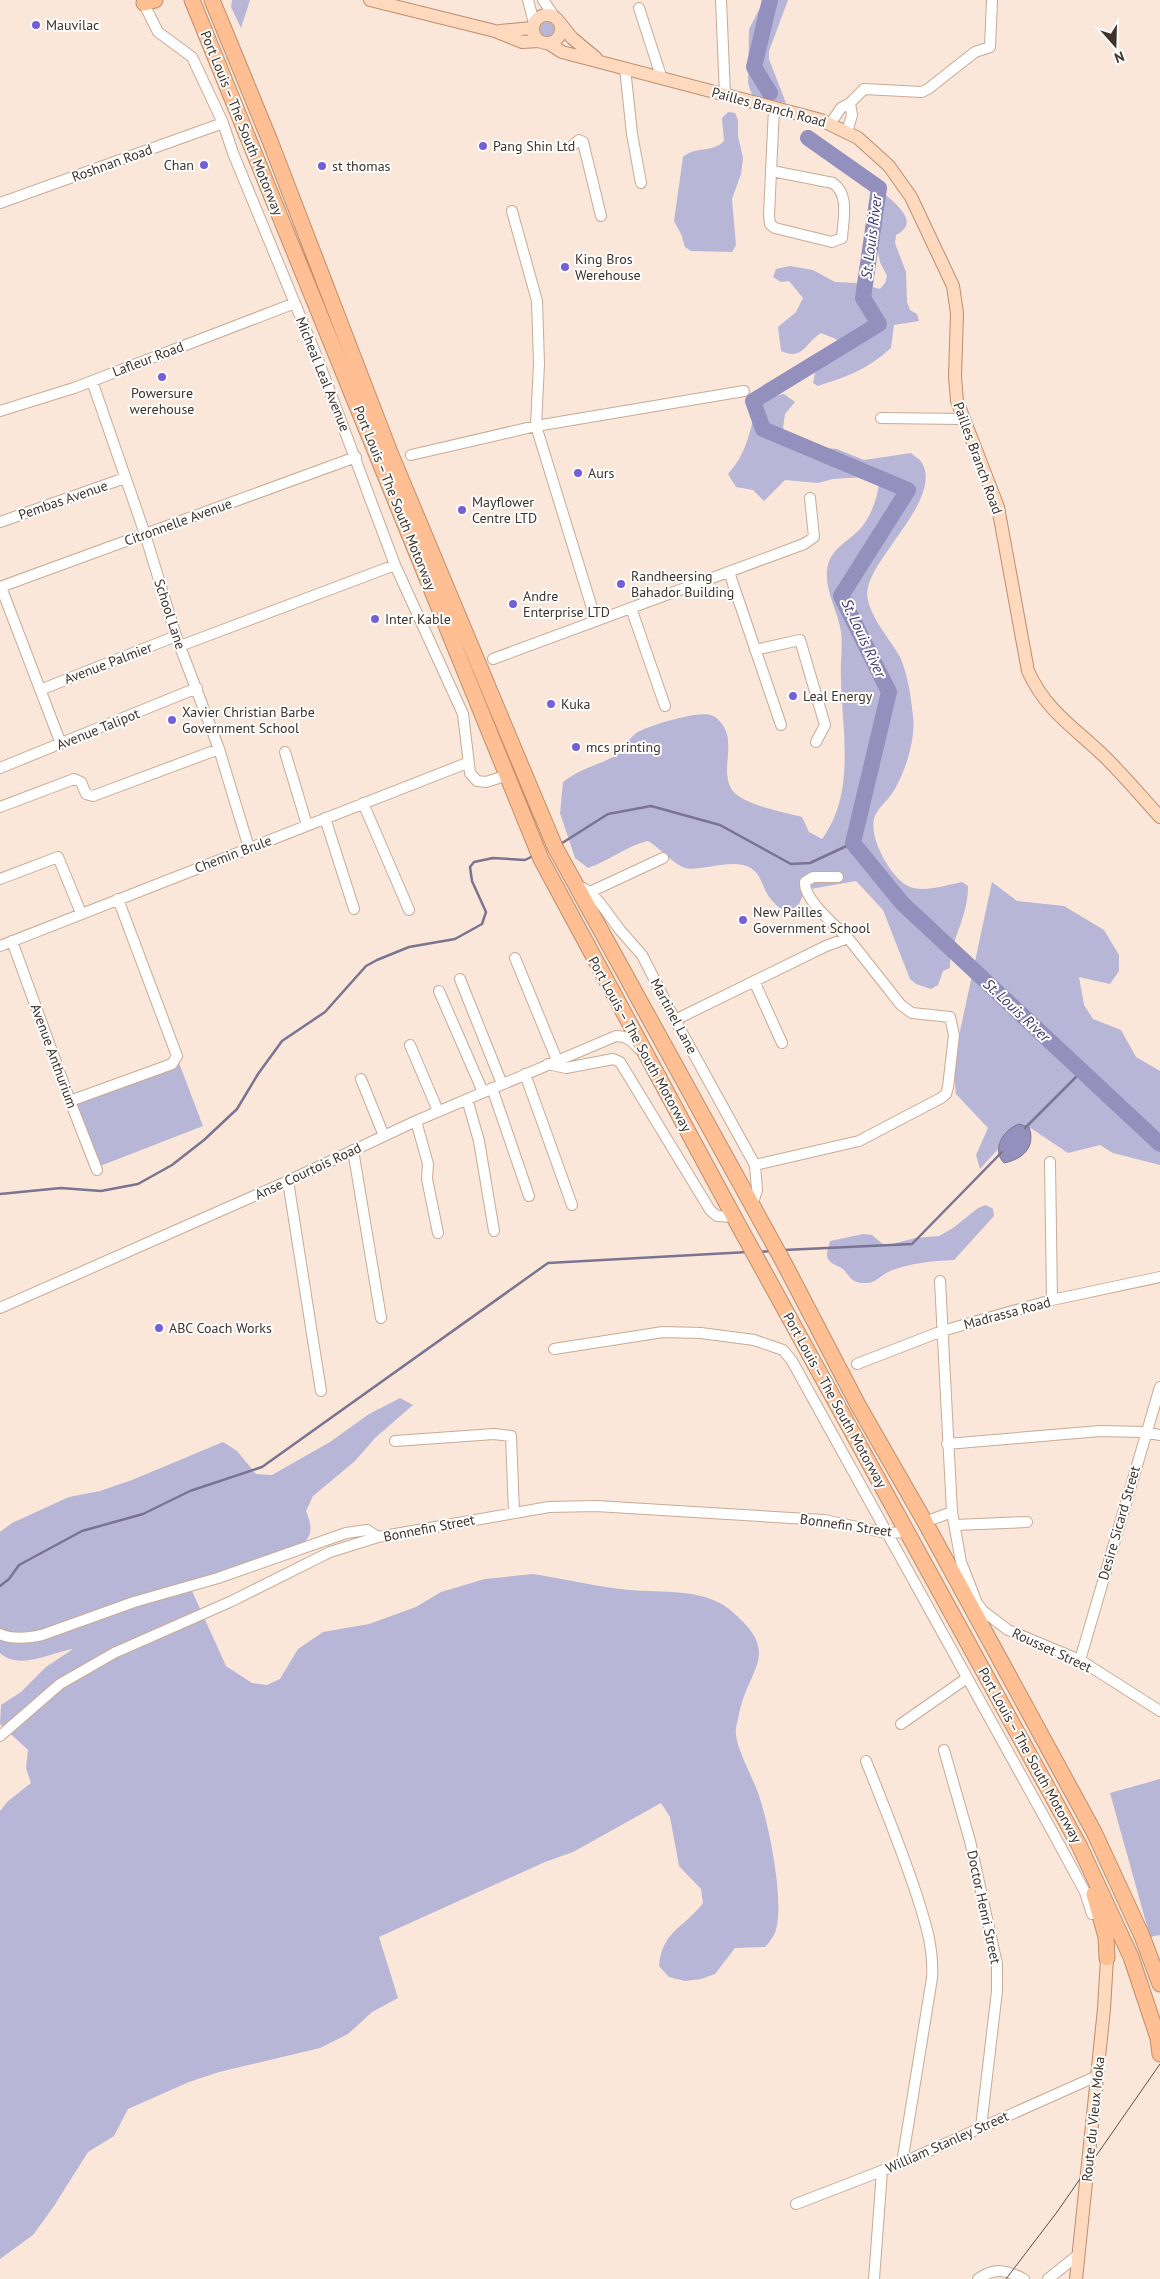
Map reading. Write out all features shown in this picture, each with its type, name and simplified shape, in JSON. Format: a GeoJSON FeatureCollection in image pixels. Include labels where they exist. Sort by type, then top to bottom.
{"type":"FeatureCollection","features":[{"type":"Feature","properties":{"kind":"highway"},"geometry":{"type":"LineString","coordinates":[[179,0],[186,6],[206,55],[224,78]]}},
{"type":"Feature","properties":{"kind":"highway","name":"Port Louis – The South Motorway"},"geometry":{"type":"LineString","coordinates":[[192,0],[550,876],[734,1217],[1079,1845],[1131,1957],[1158,2038],[1160,2054]]}},
{"type":"Feature","properties":{"kind":"highway","name":"Port Louis – The South Motorway"},"geometry":{"type":"LineString","coordinates":[[212,0],[391,455],[570,876],[784,1264],[858,1405],[925,1522],[1094,1832],[1142,1936],[1160,1984]]}},
{"type":"Feature","properties":{"kind":"highway"},"geometry":{"type":"LineString","coordinates":[[222,0],[247,66],[247,86]]}},
{"type":"Feature","properties":{"kind":"highway"},"geometry":{"type":"LineString","coordinates":[[1079,1845],[1102,1922],[1106,1958]]}},
{"type":"Feature","properties":{"kind":"main road"},"geometry":{"type":"LineString","coordinates":[[370,0],[495,31],[522,42],[562,52]]}},
{"type":"Feature","properties":{"kind":"main road"},"geometry":{"type":"LineString","coordinates":[[495,31],[533,25],[540,16],[557,19],[561,28],[557,38],[543,42],[522,42]]}},
{"type":"Feature","properties":{"kind":"main road","name":"Pailles Branch Road"},"geometry":{"type":"LineString","coordinates":[[557,19],[572,38],[598,60]]}},
{"type":"Feature","properties":{"kind":"main road"},"geometry":{"type":"LineString","coordinates":[[533,25],[535,37],[543,42]]}},
{"type":"Feature","properties":{"kind":"main road","name":"Pailles Branch Road"},"geometry":{"type":"LineString","coordinates":[[543,42],[562,52],[598,60],[830,124],[848,132],[882,158],[901,181],[915,205],[953,286],[957,313],[955,390],[963,419],[998,507],[1022,650],[1028,672],[1036,689],[1049,707],[1105,758],[1160,817]]}},
{"type":"Feature","properties":{"kind":"main road","name":"Route du Vieux Moka"},"geometry":{"type":"LineString","coordinates":[[1076,2279],[1104,2009],[1106,1958]]}},
{"type":"Feature","properties":{"kind":"street"},"geometry":{"type":"LineString","coordinates":[[528,0],[533,25]]}},
{"type":"Feature","properties":{"kind":"street"},"geometry":{"type":"LineString","coordinates":[[543,0],[557,19]]}},
{"type":"Feature","properties":{"kind":"street"},"geometry":{"type":"LineString","coordinates":[[721,0],[725,95]]}},
{"type":"Feature","properties":{"kind":"street"},"geometry":{"type":"LineString","coordinates":[[830,124],[841,108],[850,103],[864,89],[922,92],[975,52],[990,47],[992,0]]}},
{"type":"Feature","properties":{"kind":"street","name":"Micheal Leal Avenue"},"geometry":{"type":"LineString","coordinates":[[147,1],[158,32],[192,56],[223,123],[233,153],[356,457],[395,565],[463,714],[467,738],[467,763]]}},
{"type":"Feature","properties":{"kind":"street"},"geometry":{"type":"LineString","coordinates":[[639,8],[662,79]]}},
{"type":"Feature","properties":{"kind":"street"},"geometry":{"type":"LineString","coordinates":[[625,68],[632,134],[641,183]]}},
{"type":"Feature","properties":{"kind":"street"},"geometry":{"type":"LineString","coordinates":[[848,132],[852,115],[850,103]]}},
{"type":"Feature","properties":{"kind":"street"},"geometry":{"type":"LineString","coordinates":[[772,171],[833,183],[841,188],[844,196],[842,238],[832,242],[775,228],[770,224],[774,108]]}},
{"type":"Feature","properties":{"kind":"street","name":"Roshnan Road"},"geometry":{"type":"LineString","coordinates":[[0,203],[223,123]]}},
{"type":"Feature","properties":{"kind":"street"},"geometry":{"type":"LineString","coordinates":[[572,146],[579,140],[582,140],[601,216]]}},
{"type":"Feature","properties":{"kind":"street"},"geometry":{"type":"LineString","coordinates":[[512,211],[537,301],[539,364],[536,426],[596,621]]}},
{"type":"Feature","properties":{"kind":"street","name":"Lafleur Road"},"geometry":{"type":"LineString","coordinates":[[0,411],[92,381],[295,303]]}},
{"type":"Feature","properties":{"kind":"street","name":"School Lane"},"geometry":{"type":"LineString","coordinates":[[92,381],[145,534],[178,641],[219,749],[249,848]]}},
{"type":"Feature","properties":{"kind":"street"},"geometry":{"type":"LineString","coordinates":[[411,455],[536,426],[744,391]]}},
{"type":"Feature","properties":{"kind":"street"},"geometry":{"type":"LineString","coordinates":[[881,418],[963,419]]}},
{"type":"Feature","properties":{"kind":"street","name":"Citronnelle Avenue"},"geometry":{"type":"LineString","coordinates":[[0,587],[356,457]]}},
{"type":"Feature","properties":{"kind":"street","name":"Pembas Avenue"},"geometry":{"type":"LineString","coordinates":[[0,522],[126,478]]}},
{"type":"Feature","properties":{"kind":"street"},"geometry":{"type":"LineString","coordinates":[[493,659],[804,544],[814,537],[810,498]]}},
{"type":"Feature","properties":{"kind":"street","name":"Avenue Palmier"},"geometry":{"type":"LineString","coordinates":[[40,690],[395,565]]}},
{"type":"Feature","properties":{"kind":"street"},"geometry":{"type":"LineString","coordinates":[[729,572],[781,725]]}},
{"type":"Feature","properties":{"kind":"street"},"geometry":{"type":"LineString","coordinates":[[0,587],[61,744]]}},
{"type":"Feature","properties":{"kind":"street"},"geometry":{"type":"LineString","coordinates":[[631,608],[665,706]]}},
{"type":"Feature","properties":{"kind":"street"},"geometry":{"type":"LineString","coordinates":[[755,650],[800,640],[825,725],[816,742]]}},
{"type":"Feature","properties":{"kind":"street","name":"Avenue Talipot"},"geometry":{"type":"LineString","coordinates":[[0,768],[197,688]]}},
{"type":"Feature","properties":{"kind":"street"},"geometry":{"type":"LineString","coordinates":[[0,807],[74,779],[81,782],[86,794],[93,796],[219,749]]}},
{"type":"Feature","properties":{"kind":"street"},"geometry":{"type":"LineString","coordinates":[[285,752],[307,825]]}},
{"type":"Feature","properties":{"kind":"street"},"geometry":{"type":"LineString","coordinates":[[467,763],[470,773],[477,780],[486,782],[508,775]]}},
{"type":"Feature","properties":{"kind":"street","name":"Chemin Brule"},"geometry":{"type":"LineString","coordinates":[[0,946],[467,763]]}},
{"type":"Feature","properties":{"kind":"street"},"geometry":{"type":"LineString","coordinates":[[363,803],[409,910]]}},
{"type":"Feature","properties":{"kind":"street"},"geometry":{"type":"LineString","coordinates":[[325,818],[354,909]]}},
{"type":"Feature","properties":{"kind":"street"},"geometry":{"type":"LineString","coordinates":[[0,879],[58,858],[82,913]]}},
{"type":"Feature","properties":{"kind":"street"},"geometry":{"type":"LineString","coordinates":[[590,892],[663,858]]}},
{"type":"Feature","properties":{"kind":"street","name":"Martinel Lane"},"geometry":{"type":"LineString","coordinates":[[570,876],[590,892],[642,956],[755,1165]]}},
{"type":"Feature","properties":{"kind":"street"},"geometry":{"type":"LineString","coordinates":[[752,1206],[757,1190],[755,1165],[859,1141],[946,1094],[954,1035],[950,1017],[912,1012],[901,1005],[848,938],[812,900],[804,886],[805,882],[812,877],[838,877]]}},
{"type":"Feature","properties":{"kind":"street"},"geometry":{"type":"LineString","coordinates":[[70,1101],[172,1064],[177,1056],[118,899]]}},
{"type":"Feature","properties":{"kind":"street"},"geometry":{"type":"LineString","coordinates":[[675,1020],[826,946],[848,938]]}},
{"type":"Feature","properties":{"kind":"street","name":"Avenue Anthurium"},"geometry":{"type":"LineString","coordinates":[[12,941],[97,1170]]}},
{"type":"Feature","properties":{"kind":"street"},"geometry":{"type":"LineString","coordinates":[[515,958],[553,1062],[566,1068],[613,1059],[620,1062],[710,1210],[716,1216],[734,1217]]}},
{"type":"Feature","properties":{"kind":"street"},"geometry":{"type":"LineString","coordinates":[[460,979],[492,1088],[528,1196]]}},
{"type":"Feature","properties":{"kind":"street"},"geometry":{"type":"LineString","coordinates":[[754,981],[782,1043]]}},
{"type":"Feature","properties":{"kind":"street"},"geometry":{"type":"LineString","coordinates":[[439,991],[492,1088]]}},
{"type":"Feature","properties":{"kind":"street"},"geometry":{"type":"LineString","coordinates":[[616,1036],[623,1026],[620,1006]]}},
{"type":"Feature","properties":{"kind":"street"},"geometry":{"type":"LineString","coordinates":[[616,1036],[624,1036],[632,1040],[656,1072]]}},
{"type":"Feature","properties":{"kind":"street","name":"Anse Courtois Road"},"geometry":{"type":"LineString","coordinates":[[0,1308],[288,1181],[438,1111],[616,1036]]}},
{"type":"Feature","properties":{"kind":"street"},"geometry":{"type":"LineString","coordinates":[[410,1045],[438,1111]]}},
{"type":"Feature","properties":{"kind":"street"},"geometry":{"type":"LineString","coordinates":[[526,1074],[572,1205]]}},
{"type":"Feature","properties":{"kind":"street"},"geometry":{"type":"LineString","coordinates":[[361,1079],[384,1136]]}},
{"type":"Feature","properties":{"kind":"street"},"geometry":{"type":"LineString","coordinates":[[467,1099],[479,1141],[494,1231]]}},
{"type":"Feature","properties":{"kind":"street"},"geometry":{"type":"LineString","coordinates":[[416,1121],[428,1164],[427,1179],[438,1234]]}},
{"type":"Feature","properties":{"kind":"street"},"geometry":{"type":"LineString","coordinates":[[353,1150],[381,1318]]}},
{"type":"Feature","properties":{"kind":"street"},"geometry":{"type":"LineString","coordinates":[[1050,1162],[1052,1300]]}},
{"type":"Feature","properties":{"kind":"street"},"geometry":{"type":"LineString","coordinates":[[288,1181],[321,1391]]}},
{"type":"Feature","properties":{"kind":"street","name":"Madrassa Road"},"geometry":{"type":"LineString","coordinates":[[858,1364],[942,1331],[1052,1300],[1160,1276]]}},
{"type":"Feature","properties":{"kind":"street","name":"Rousset Street"},"geometry":{"type":"LineString","coordinates":[[940,1281],[952,1512],[961,1562],[977,1602],[983,1612],[1008,1630],[1080,1660],[1160,1711]]}},
{"type":"Feature","properties":{"kind":"street"},"geometry":{"type":"LineString","coordinates":[[554,1349],[672,1332],[701,1333],[754,1340],[783,1350],[792,1361],[1085,1892],[1106,1958]]}},
{"type":"Feature","properties":{"kind":"street","name":"Desire Sicard Street"},"geometry":{"type":"LineString","coordinates":[[1080,1660],[1160,1386]]}},
{"type":"Feature","properties":{"kind":"street"},"geometry":{"type":"LineString","coordinates":[[947,1444],[1100,1431],[1146,1432],[1160,1435]]}},
{"type":"Feature","properties":{"kind":"street"},"geometry":{"type":"LineString","coordinates":[[394,1440],[494,1434],[510,1436],[514,1512]]}},
{"type":"Feature","properties":{"kind":"street","name":"Bonnefin Street"},"geometry":{"type":"LineString","coordinates":[[0,1736],[60,1684],[114,1653],[232,1601],[330,1552],[378,1537],[549,1507],[596,1506],[824,1520],[886,1533],[907,1532]]}},
{"type":"Feature","properties":{"kind":"street"},"geometry":{"type":"LineString","coordinates":[[925,1522],[952,1512]]}},
{"type":"Feature","properties":{"kind":"street"},"geometry":{"type":"LineString","coordinates":[[954,1525],[1027,1522]]}},
{"type":"Feature","properties":{"kind":"street"},"geometry":{"type":"LineString","coordinates":[[0,1634],[13,1638],[28,1638],[42,1635],[134,1602],[227,1576],[346,1533],[367,1530],[378,1537]]}},
{"type":"Feature","properties":{"kind":"street"},"geometry":{"type":"LineString","coordinates":[[901,1724],[967,1678]]}},
{"type":"Feature","properties":{"kind":"street","name":"Doctor Henri Street"},"geometry":{"type":"LineString","coordinates":[[944,1750],[970,1841],[997,1964],[997,1991],[981,2127]]}},
{"type":"Feature","properties":{"kind":"street"},"geometry":{"type":"LineString","coordinates":[[866,1761],[903,1853],[933,1956],[932,1978],[902,2163]]}},
{"type":"Feature","properties":{"kind":"street","name":"William Stanley Street"},"geometry":{"type":"LineString","coordinates":[[796,2204],[902,2163],[1097,2076]]}},
{"type":"Feature","properties":{"kind":"street"},"geometry":{"type":"LineString","coordinates":[[874,2279],[882,2171]]}},
{"type":"Feature","properties":{"kind":"street"},"geometry":{"type":"LineString","coordinates":[[1048,2279],[1078,2255]]}},
{"type":"Feature","properties":{"kind":"street"},"geometry":{"type":"LineString","coordinates":[[978,2279],[986,2274],[1002,2270],[1024,2279]]}},
{"type":"Feature","properties":{"kind":"shaded area"},"geometry":{"type":"Polygon","coordinates":[[[232,0],[250,0],[241,28],[231,7],[232,0]]]}},
{"type":"Feature","properties":{"kind":"shaded area"},"geometry":{"type":"Polygon","coordinates":[[[764,0],[788,0],[769,51],[769,59],[786,103],[753,98],[748,83],[749,29],[764,0]]]}},
{"type":"Feature","properties":{"kind":"shaded area"},"geometry":{"type":"Polygon","coordinates":[[[544,22],[550,22],[554,29],[550,36],[544,36],[540,32],[540,26],[544,22]]]}},
{"type":"Feature","properties":{"kind":"shaded area"},"geometry":{"type":"Polygon","coordinates":[[[728,112],[735,113],[738,120],[738,136],[743,158],[741,174],[732,199],[736,245],[732,252],[691,251],[685,247],[674,221],[683,157],[693,152],[715,147],[724,141],[722,118],[728,112]]]}},
{"type":"Feature","properties":{"kind":"shaded area"},"geometry":{"type":"Polygon","coordinates":[[[886,195],[901,209],[907,220],[903,230],[896,235],[895,243],[906,272],[907,302],[910,310],[917,314],[919,321],[894,325],[891,348],[882,356],[857,372],[818,386],[813,383],[815,373],[840,345],[836,339],[821,333],[799,352],[788,354],[781,351],[778,327],[796,312],[803,298],[789,281],[781,282],[773,277],[776,269],[790,266],[813,270],[835,282],[858,283],[880,289],[885,283],[887,276],[880,262],[868,208],[886,195]]]}},
{"type":"Feature","properties":{"kind":"shaded area"},"geometry":{"type":"Polygon","coordinates":[[[784,394],[795,402],[785,414],[783,428],[791,441],[806,446],[837,449],[864,460],[911,453],[922,463],[926,477],[923,492],[916,508],[873,573],[867,596],[873,614],[896,649],[903,664],[913,716],[913,735],[909,756],[902,775],[893,792],[875,816],[873,824],[877,844],[893,873],[912,888],[926,889],[962,882],[968,886],[965,909],[953,948],[950,968],[943,971],[938,985],[931,989],[916,984],[910,979],[883,910],[856,881],[805,890],[799,904],[787,914],[770,898],[753,869],[734,864],[685,868],[648,841],[632,846],[588,868],[575,858],[560,813],[563,782],[582,770],[617,755],[632,736],[640,731],[688,716],[707,714],[719,720],[727,734],[727,775],[732,790],[737,795],[754,804],[802,817],[809,832],[822,839],[833,821],[843,782],[845,761],[841,632],[828,586],[827,570],[832,555],[859,530],[867,519],[876,499],[879,482],[864,477],[833,479],[818,483],[785,480],[764,501],[753,490],[736,487],[728,474],[739,459],[750,433],[756,405],[769,397],[784,394]]]}},
{"type":"Feature","properties":{"kind":"shaded area"},"geometry":{"type":"Polygon","coordinates":[[[992,882],[1017,901],[1064,906],[1104,930],[1119,955],[1119,971],[1110,984],[1079,977],[1084,1005],[1093,1019],[1121,1030],[1136,1057],[1160,1071],[1160,1165],[1113,1153],[1100,1145],[1068,1153],[1029,1127],[1019,1124],[1000,1141],[998,1149],[980,1169],[976,1155],[988,1128],[956,1094],[953,1064],[992,882]]]}},
{"type":"Feature","properties":{"kind":"shaded area"},"geometry":{"type":"Polygon","coordinates":[[[179,1063],[203,1126],[100,1166],[76,1103],[179,1063]]]}},
{"type":"Feature","properties":{"kind":"shaded area"},"geometry":{"type":"Polygon","coordinates":[[[1019,1124],[1029,1127],[1031,1140],[1029,1146],[1022,1155],[1004,1163],[1000,1158],[999,1152],[1001,1140],[1008,1131],[1019,1124]]]}},
{"type":"Feature","properties":{"kind":"shaded area"},"geometry":{"type":"Polygon","coordinates":[[[986,1205],[993,1209],[994,1216],[954,1260],[906,1266],[890,1271],[873,1282],[858,1283],[842,1268],[832,1263],[827,1256],[830,1241],[863,1234],[872,1235],[885,1246],[915,1238],[939,1236],[953,1228],[978,1208],[986,1205]]]}},
{"type":"Feature","properties":{"kind":"shaded area"},"geometry":{"type":"Polygon","coordinates":[[[400,1398],[413,1405],[375,1438],[355,1461],[313,1496],[306,1511],[310,1524],[310,1534],[305,1542],[294,1551],[192,1591],[226,1666],[252,1683],[267,1685],[280,1679],[298,1649],[323,1632],[369,1624],[416,1607],[441,1592],[485,1579],[533,1574],[618,1589],[681,1593],[718,1602],[729,1609],[746,1625],[755,1638],[759,1650],[754,1673],[742,1701],[736,1732],[739,1746],[757,1790],[771,1842],[778,1905],[774,1935],[765,1947],[735,1948],[715,1974],[701,1979],[685,1981],[669,1977],[659,1966],[664,1945],[669,1937],[703,1903],[701,1889],[679,1866],[670,1817],[661,1803],[573,1852],[545,1862],[379,1937],[398,1998],[372,2012],[348,2034],[320,2048],[219,2072],[189,2082],[128,2109],[114,2136],[88,2152],[33,2235],[0,2259],[0,1811],[7,1802],[31,1783],[26,1768],[28,1750],[0,1724],[1,1705],[21,1692],[46,1667],[73,1649],[26,1660],[8,1658],[0,1653],[0,1532],[12,1523],[69,1497],[100,1491],[132,1480],[223,1442],[237,1451],[256,1474],[272,1475],[330,1442],[369,1414],[400,1398]]]}},
{"type":"Feature","properties":{"kind":"shaded area"},"geometry":{"type":"Polygon","coordinates":[[[1160,1779],[1160,1935],[1150,1937],[1110,1793],[1160,1779]]]}},
{"type":"Feature","properties":{"kind":"waterway"},"geometry":{"type":"LineString","coordinates":[[770,0],[754,67],[770,93]]}},
{"type":"Feature","properties":{"kind":"waterway","name":"St. Louis River"},"geometry":{"type":"LineString","coordinates":[[808,138],[879,188],[863,298],[879,324],[753,401],[763,429],[908,490],[841,596],[889,692],[853,843],[902,903],[1160,1144]]}},
{"type":"Feature","properties":{"kind":"waterway"},"geometry":{"type":"LineString","coordinates":[[559,845],[608,814],[651,806],[720,825],[791,864],[810,863],[853,843]]}},
{"type":"Feature","properties":{"kind":"waterway"},"geometry":{"type":"LineString","coordinates":[[0,1194],[61,1188],[101,1191],[138,1184],[172,1165],[204,1140],[237,1109],[258,1074],[282,1041],[325,1012],[366,966],[409,947],[455,939],[482,924],[486,912],[472,881],[470,867],[474,862],[493,858],[525,860],[533,856]]}},
{"type":"Feature","properties":{"kind":"waterway"},"geometry":{"type":"LineString","coordinates":[[1025,1128],[1082,1071]]}},
{"type":"Feature","properties":{"kind":"waterway"},"geometry":{"type":"LineString","coordinates":[[784,1250],[912,1244],[1002,1152]]}},
{"type":"Feature","properties":{"kind":"waterway"},"geometry":{"type":"LineString","coordinates":[[759,1252],[771,1251]]}},
{"type":"Feature","properties":{"kind":"waterway"},"geometry":{"type":"LineString","coordinates":[[0,1586],[9,1579],[19,1565],[82,1531],[143,1514],[190,1491],[262,1467],[548,1263],[748,1252]]}},
{"type":"Feature","properties":{"kind":"tram line"},"geometry":{"type":"LineString","coordinates":[[1006,2279],[1057,2212],[1160,2064]]}},
{"type":"Feature","properties":{"kind":"place","name":"Mauvilac"},"geometry":{"type":"Point","coordinates":[36,25]}},
{"type":"Feature","properties":{"kind":"place","name":"Pang Shin Ltd"},"geometry":{"type":"Point","coordinates":[483,146]}},
{"type":"Feature","properties":{"kind":"place","name":"Chan"},"geometry":{"type":"Point","coordinates":[204,165]}},
{"type":"Feature","properties":{"kind":"place","name":"st thomas"},"geometry":{"type":"Point","coordinates":[322,166]}},
{"type":"Feature","properties":{"kind":"place","name":"King Bros Werehouse"},"geometry":{"type":"Point","coordinates":[565,267]}},
{"type":"Feature","properties":{"kind":"place","name":"Powersure werehouse"},"geometry":{"type":"Point","coordinates":[162,377]}},
{"type":"Feature","properties":{"kind":"place","name":"Aurs"},"geometry":{"type":"Point","coordinates":[578,473]}},
{"type":"Feature","properties":{"kind":"place","name":"Mayflower Centre LTD"},"geometry":{"type":"Point","coordinates":[462,510]}},
{"type":"Feature","properties":{"kind":"place","name":"Randheersing Bahador Building"},"geometry":{"type":"Point","coordinates":[621,584]}},
{"type":"Feature","properties":{"kind":"place","name":"Andre Enterprise LTD"},"geometry":{"type":"Point","coordinates":[513,604]}},
{"type":"Feature","properties":{"kind":"place","name":"Inter Kable"},"geometry":{"type":"Point","coordinates":[375,619]}},
{"type":"Feature","properties":{"kind":"place","name":"Leal Energy"},"geometry":{"type":"Point","coordinates":[793,696]}},
{"type":"Feature","properties":{"kind":"place","name":"Kuka"},"geometry":{"type":"Point","coordinates":[551,704]}},
{"type":"Feature","properties":{"kind":"place","name":"Xavier Christian Barbe Government School"},"geometry":{"type":"Point","coordinates":[172,720]}},
{"type":"Feature","properties":{"kind":"place","name":"mcs printing"},"geometry":{"type":"Point","coordinates":[576,747]}},
{"type":"Feature","properties":{"kind":"place","name":"New Pailles Government School"},"geometry":{"type":"Point","coordinates":[743,920]}},
{"type":"Feature","properties":{"kind":"place","name":"ABC Coach Works"},"geometry":{"type":"Point","coordinates":[159,1328]}}]}
